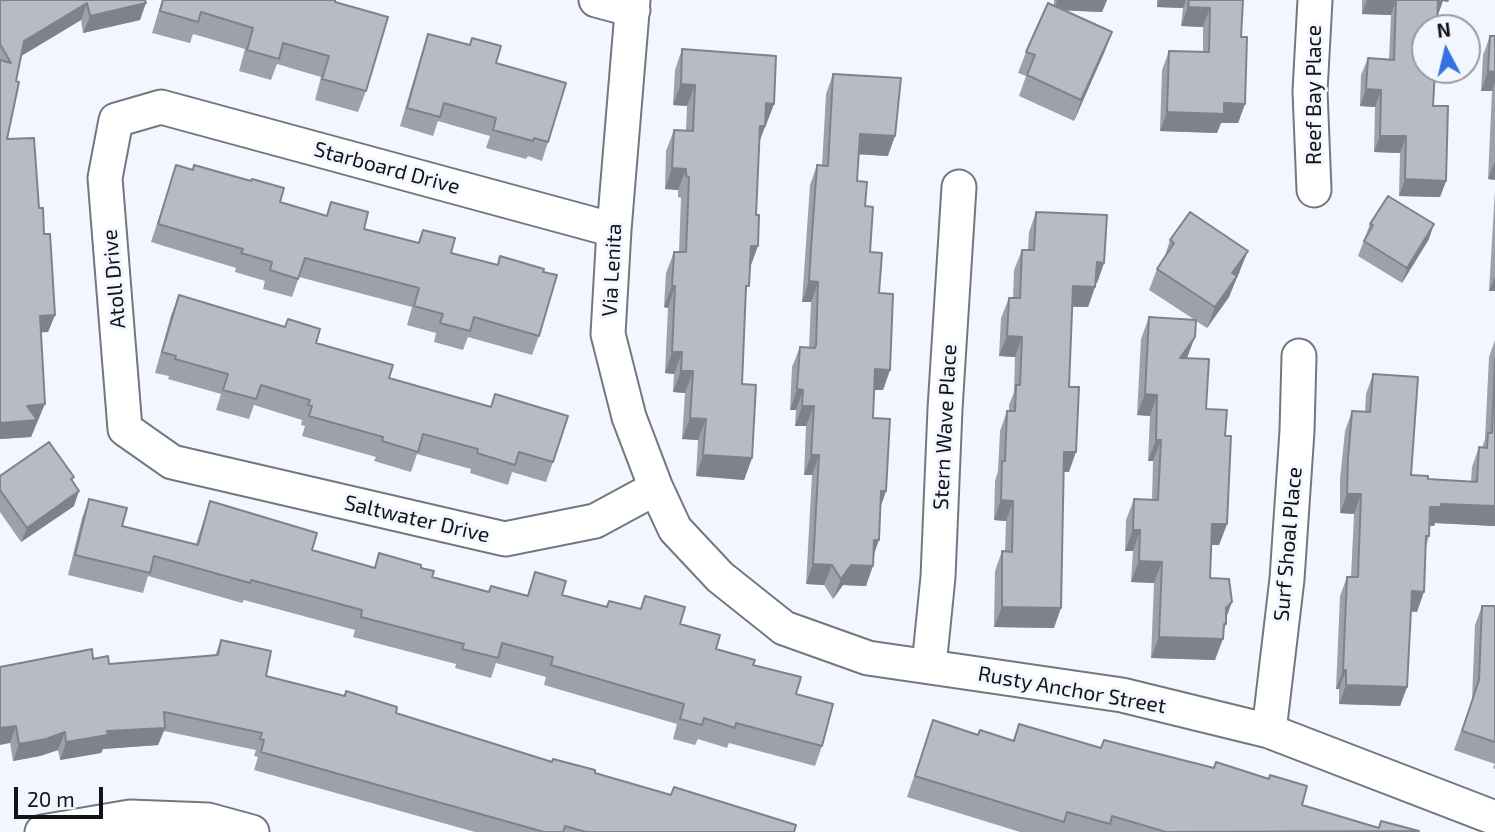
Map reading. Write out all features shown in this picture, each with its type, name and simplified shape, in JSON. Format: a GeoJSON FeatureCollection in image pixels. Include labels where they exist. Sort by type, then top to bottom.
{"type":"FeatureCollection","features":[{"type":"Feature","properties":{"kind":"street"},"geometry":{"type":"LineString","coordinates":[[596,0],[633,5]]}},
{"type":"Feature","properties":{"kind":"street","name":"Reef Bay Place"},"geometry":{"type":"LineString","coordinates":[[1314,190],[1310,91],[1315,0]]}},
{"type":"Feature","properties":{"kind":"street","name":"Via Lenita"},"geometry":{"type":"LineString","coordinates":[[633,5],[608,334],[629,417],[675,529]]}},
{"type":"Feature","properties":{"kind":"street","name":"Starboard Drive"},"geometry":{"type":"LineString","coordinates":[[161,107],[614,229]]}},
{"type":"Feature","properties":{"kind":"street","name":"Atoll Drive"},"geometry":{"type":"LineString","coordinates":[[161,107],[116,120],[105,178],[125,429],[172,462]]}},
{"type":"Feature","properties":{"kind":"street","name":"Stern Wave Place"},"geometry":{"type":"LineString","coordinates":[[929,666],[939,577],[944,409],[960,187]]}},
{"type":"Feature","properties":{"kind":"street","name":"Surf Shoal Place"},"geometry":{"type":"LineString","coordinates":[[1269,732],[1287,579],[1299,356]]}},
{"type":"Feature","properties":{"kind":"street","name":"Saltwater Drive"},"geometry":{"type":"LineString","coordinates":[[172,462],[505,539],[596,521],[656,488]]}},
{"type":"Feature","properties":{"kind":"street","name":"Rusty Anchor Street"},"geometry":{"type":"LineString","coordinates":[[675,529],[720,577],[784,628],[868,658],[1122,695],[1269,732],[1495,818]]}},
{"type":"Feature","properties":{"kind":"street"},"geometry":{"type":"LineString","coordinates":[[41,832],[130,817],[208,820],[252,832]]}},
{"type":"Feature","properties":{"kind":"building"},"geometry":{"type":"Polygon","coordinates":[[[0,0],[145,0],[146,3],[90,16],[87,3],[24,41],[7,139],[34,138],[39,208],[43,208],[44,234],[50,234],[55,315],[40,316],[45,404],[27,406],[37,420],[0,423],[0,60],[11,63],[0,44],[0,0]]]}},
{"type":"Feature","properties":{"kind":"building"},"geometry":{"type":"Polygon","coordinates":[[[163,0],[335,0],[388,17],[366,91],[322,79],[329,56],[283,43],[279,59],[247,50],[253,28],[201,12],[198,22],[160,11],[163,0]]]}},
{"type":"Feature","properties":{"kind":"building"},"geometry":{"type":"Polygon","coordinates":[[[1189,0],[1243,0],[1241,37],[1247,37],[1245,104],[1224,103],[1224,114],[1167,112],[1169,51],[1209,52],[1210,8],[1188,7],[1189,0]]]}},
{"type":"Feature","properties":{"kind":"building"},"geometry":{"type":"Polygon","coordinates":[[[1396,0],[1438,0],[1438,14],[1411,14],[1411,84],[1434,84],[1433,106],[1448,106],[1446,181],[1405,179],[1406,136],[1380,136],[1381,90],[1366,89],[1368,58],[1394,60],[1396,0]]]}},
{"type":"Feature","properties":{"kind":"building"},"geometry":{"type":"Polygon","coordinates":[[[1048,3],[1112,32],[1081,100],[1027,75],[1035,55],[1026,52],[1048,3]]]}},
{"type":"Feature","properties":{"kind":"building"},"geometry":{"type":"Polygon","coordinates":[[[428,34],[470,45],[472,38],[501,46],[496,63],[566,83],[548,142],[534,138],[533,141],[493,130],[496,118],[444,103],[440,117],[407,108],[428,34]]]}},
{"type":"Feature","properties":{"kind":"building"},"geometry":{"type":"Polygon","coordinates":[[[1490,36],[1495,36],[1495,72],[1488,71],[1490,36]]]}},
{"type":"Feature","properties":{"kind":"building"},"geometry":{"type":"Polygon","coordinates":[[[682,49],[776,56],[774,104],[766,103],[765,126],[760,126],[756,215],[759,215],[758,246],[751,246],[749,286],[746,286],[742,384],[756,385],[752,458],[703,455],[706,419],[690,418],[693,371],[681,371],[682,352],[672,352],[674,252],[686,252],[689,177],[686,176],[686,169],[672,168],[674,130],[693,131],[695,85],[681,84],[682,49]]]}},
{"type":"Feature","properties":{"kind":"building"},"geometry":{"type":"Polygon","coordinates":[[[833,74],[901,78],[895,136],[860,134],[857,181],[867,182],[865,206],[873,207],[870,252],[882,253],[879,293],[893,294],[890,370],[875,369],[873,418],[890,419],[886,491],[881,491],[879,540],[874,540],[873,566],[851,565],[841,579],[832,565],[813,564],[819,455],[811,455],[814,406],[802,406],[803,390],[797,389],[800,347],[815,348],[816,345],[818,282],[809,281],[811,249],[817,165],[828,166],[833,74]]]}},
{"type":"Feature","properties":{"kind":"building"},"geometry":{"type":"Polygon","coordinates":[[[176,165],[193,170],[194,165],[284,188],[280,202],[327,216],[331,202],[368,212],[364,229],[419,243],[423,230],[455,238],[451,253],[498,265],[500,256],[557,275],[539,336],[474,317],[470,331],[440,323],[443,314],[414,306],[419,288],[305,258],[298,279],[270,270],[272,262],[241,253],[243,249],[158,224],[176,165]]]}},
{"type":"Feature","properties":{"kind":"building"},"geometry":{"type":"Polygon","coordinates":[[[1388,196],[1434,224],[1407,268],[1364,241],[1373,225],[1370,224],[1388,196]]]}},
{"type":"Feature","properties":{"kind":"building"},"geometry":{"type":"Polygon","coordinates":[[[1036,212],[1107,215],[1104,263],[1097,262],[1095,287],[1073,286],[1069,387],[1079,387],[1076,452],[1064,452],[1061,608],[1002,607],[1002,551],[1012,552],[1013,501],[1001,500],[1002,461],[1005,461],[1007,411],[1015,411],[1016,385],[1020,385],[1022,337],[1007,336],[1009,298],[1020,298],[1022,250],[1034,250],[1036,212]]]}},
{"type":"Feature","properties":{"kind":"building"},"geometry":{"type":"Polygon","coordinates":[[[1190,212],[1248,251],[1232,273],[1237,276],[1215,307],[1157,269],[1174,243],[1170,240],[1190,212]]]}},
{"type":"Feature","properties":{"kind":"building"},"geometry":{"type":"Polygon","coordinates":[[[179,295],[285,327],[288,319],[320,329],[316,343],[393,365],[389,378],[491,407],[495,394],[568,416],[553,462],[519,452],[515,465],[477,453],[478,449],[423,434],[418,452],[382,441],[383,437],[309,416],[312,406],[308,405],[310,400],[261,385],[256,399],[223,390],[228,374],[175,359],[176,356],[162,352],[179,295]]]}},
{"type":"Feature","properties":{"kind":"building"},"geometry":{"type":"Polygon","coordinates":[[[1149,317],[1196,320],[1195,337],[1180,358],[1209,359],[1206,409],[1227,410],[1225,436],[1231,436],[1227,524],[1212,524],[1210,578],[1229,579],[1232,602],[1226,608],[1223,639],[1159,637],[1162,562],[1139,561],[1140,530],[1133,530],[1134,499],[1158,500],[1161,440],[1156,440],[1157,395],[1145,394],[1149,317]]]}},
{"type":"Feature","properties":{"kind":"building"},"geometry":{"type":"Polygon","coordinates":[[[1495,358],[1495,506],[1441,504],[1441,507],[1430,507],[1424,592],[1412,591],[1407,687],[1346,685],[1346,670],[1343,670],[1347,577],[1358,577],[1361,494],[1347,494],[1352,411],[1370,412],[1373,374],[1418,377],[1411,475],[1428,476],[1428,479],[1477,482],[1479,447],[1487,448],[1488,433],[1492,433],[1495,358]]]}},
{"type":"Feature","properties":{"kind":"building"},"geometry":{"type":"Polygon","coordinates":[[[49,442],[74,477],[71,479],[79,491],[27,528],[0,490],[0,476],[49,442]]]}},
{"type":"Feature","properties":{"kind":"building"},"geometry":{"type":"Polygon","coordinates":[[[89,499],[127,508],[122,526],[198,545],[210,501],[317,533],[312,550],[375,568],[379,553],[421,565],[421,568],[434,571],[432,577],[489,592],[491,586],[528,596],[535,572],[566,581],[562,595],[607,607],[609,601],[641,609],[645,596],[685,607],[680,624],[720,635],[716,649],[755,660],[753,665],[801,677],[796,694],[833,704],[822,746],[736,723],[735,728],[704,718],[702,725],[680,719],[684,704],[551,665],[553,657],[502,643],[498,658],[462,649],[464,644],[361,617],[362,610],[154,556],[150,573],[75,555],[89,499]]]}},
{"type":"Feature","properties":{"kind":"building"},"geometry":{"type":"Polygon","coordinates":[[[1482,606],[1495,606],[1495,742],[1462,731],[1479,680],[1482,606]]]}},
{"type":"Feature","properties":{"kind":"building"},"geometry":{"type":"Polygon","coordinates":[[[221,640],[271,651],[266,676],[345,696],[346,691],[397,707],[396,713],[552,762],[553,759],[595,770],[595,773],[671,795],[674,787],[796,825],[794,832],[586,832],[565,826],[563,832],[544,832],[261,752],[264,740],[260,739],[262,733],[164,712],[165,728],[107,731],[108,735],[66,742],[65,732],[19,744],[16,726],[0,728],[0,667],[92,649],[93,659],[108,656],[109,664],[218,655],[221,640]]]}},
{"type":"Feature","properties":{"kind":"building"},"geometry":{"type":"Polygon","coordinates":[[[933,720],[978,735],[980,730],[1014,741],[1019,724],[1101,748],[1104,740],[1214,768],[1216,762],[1269,779],[1270,775],[1307,786],[1302,805],[1379,828],[1381,821],[1419,831],[1166,832],[1112,816],[1110,824],[1067,812],[1064,822],[915,776],[933,720]]]}}]}
